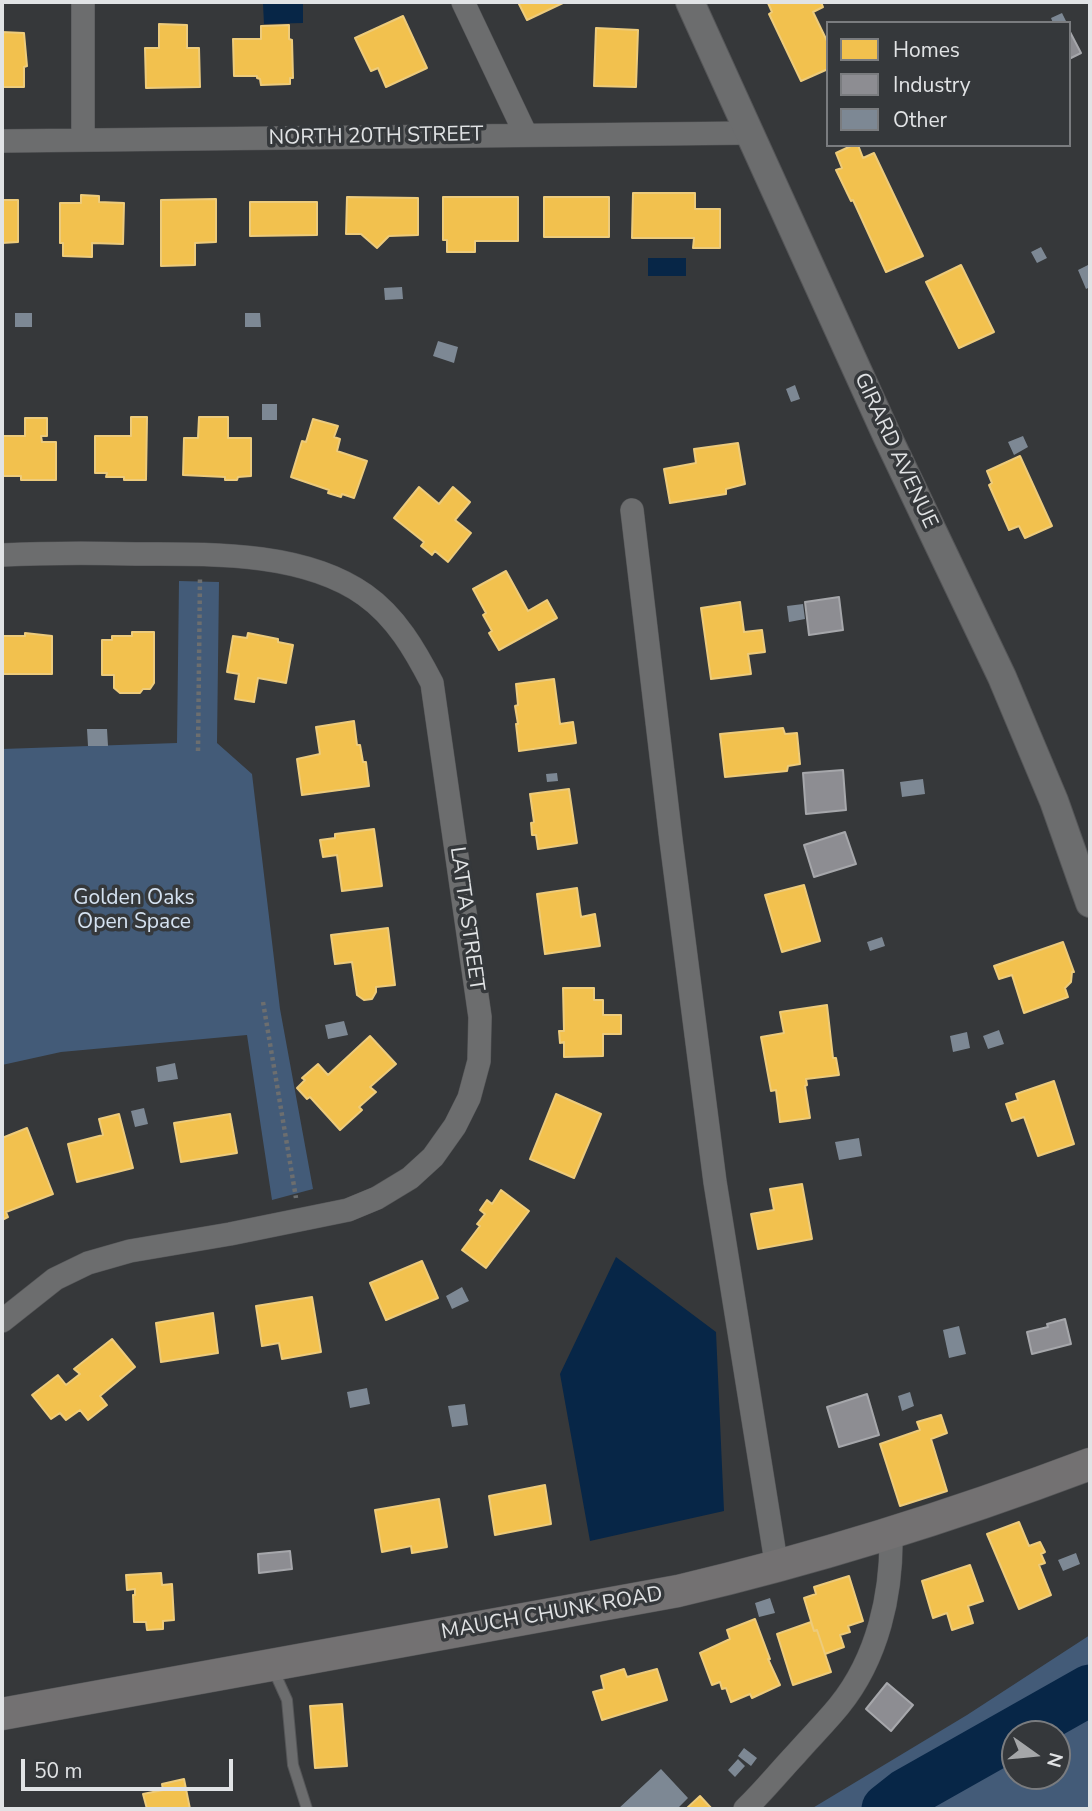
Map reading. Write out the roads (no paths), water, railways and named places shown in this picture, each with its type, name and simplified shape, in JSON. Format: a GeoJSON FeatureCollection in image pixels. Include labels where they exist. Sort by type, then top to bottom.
{"type":"FeatureCollection","features":[{"type":"Feature","properties":{"kind":"main road","name":"MAUCH CHUNK ROAD"},"geometry":{"type":"LineString","coordinates":[[2,1714],[678,1591],[778,1568],[891,1534],[1008,1496],[1090,1464]]}},
{"type":"Feature","properties":{"kind":"street"},"geometry":{"type":"LineString","coordinates":[[83,2],[83,140]]}},
{"type":"Feature","properties":{"kind":"street"},"geometry":{"type":"LineString","coordinates":[[463,2],[526,135]]}},
{"type":"Feature","properties":{"kind":"street","name":"GIRARD AVENUE"},"geometry":{"type":"LineString","coordinates":[[690,2],[888,438],[1002,677],[1054,802],[1090,903]]}},
{"type":"Feature","properties":{"kind":"street","name":"NORTH 20TH STREET"},"geometry":{"type":"LineString","coordinates":[[2,141],[750,133]]}},
{"type":"Feature","properties":{"kind":"street"},"geometry":{"type":"LineString","coordinates":[[632,510],[713,1169],[778,1568]]}},
{"type":"Feature","properties":{"kind":"street","name":"LATTA STREET"},"geometry":{"type":"LineString","coordinates":[[2,555],[70,553],[269,559],[304,567],[347,583],[393,621],[415,650],[432,683],[480,1017],[478,1061],[469,1098],[455,1126],[410,1178],[377,1198],[348,1210],[130,1251],[88,1263],[55,1279],[2,1321]]}},
{"type":"Feature","properties":{"kind":"street"},"geometry":{"type":"LineString","coordinates":[[745,1809],[841,1704],[861,1673],[876,1640],[887,1596],[891,1534]]}},
{"type":"Feature","properties":{"kind":"lane"},"geometry":{"type":"LineString","coordinates":[[272,1666],[287,1700],[293,1765],[307,1809]]}},
{"type":"Feature","properties":{"kind":"waterway"},"geometry":{"type":"LineString","coordinates":[[887,1809],[906,1794],[1090,1690]]}},
{"type":"Feature","properties":{"kind":"park label","name":"Golden Oaks Open Space"},"geometry":{"type":"Point","coordinates":[134,911]}}]}
